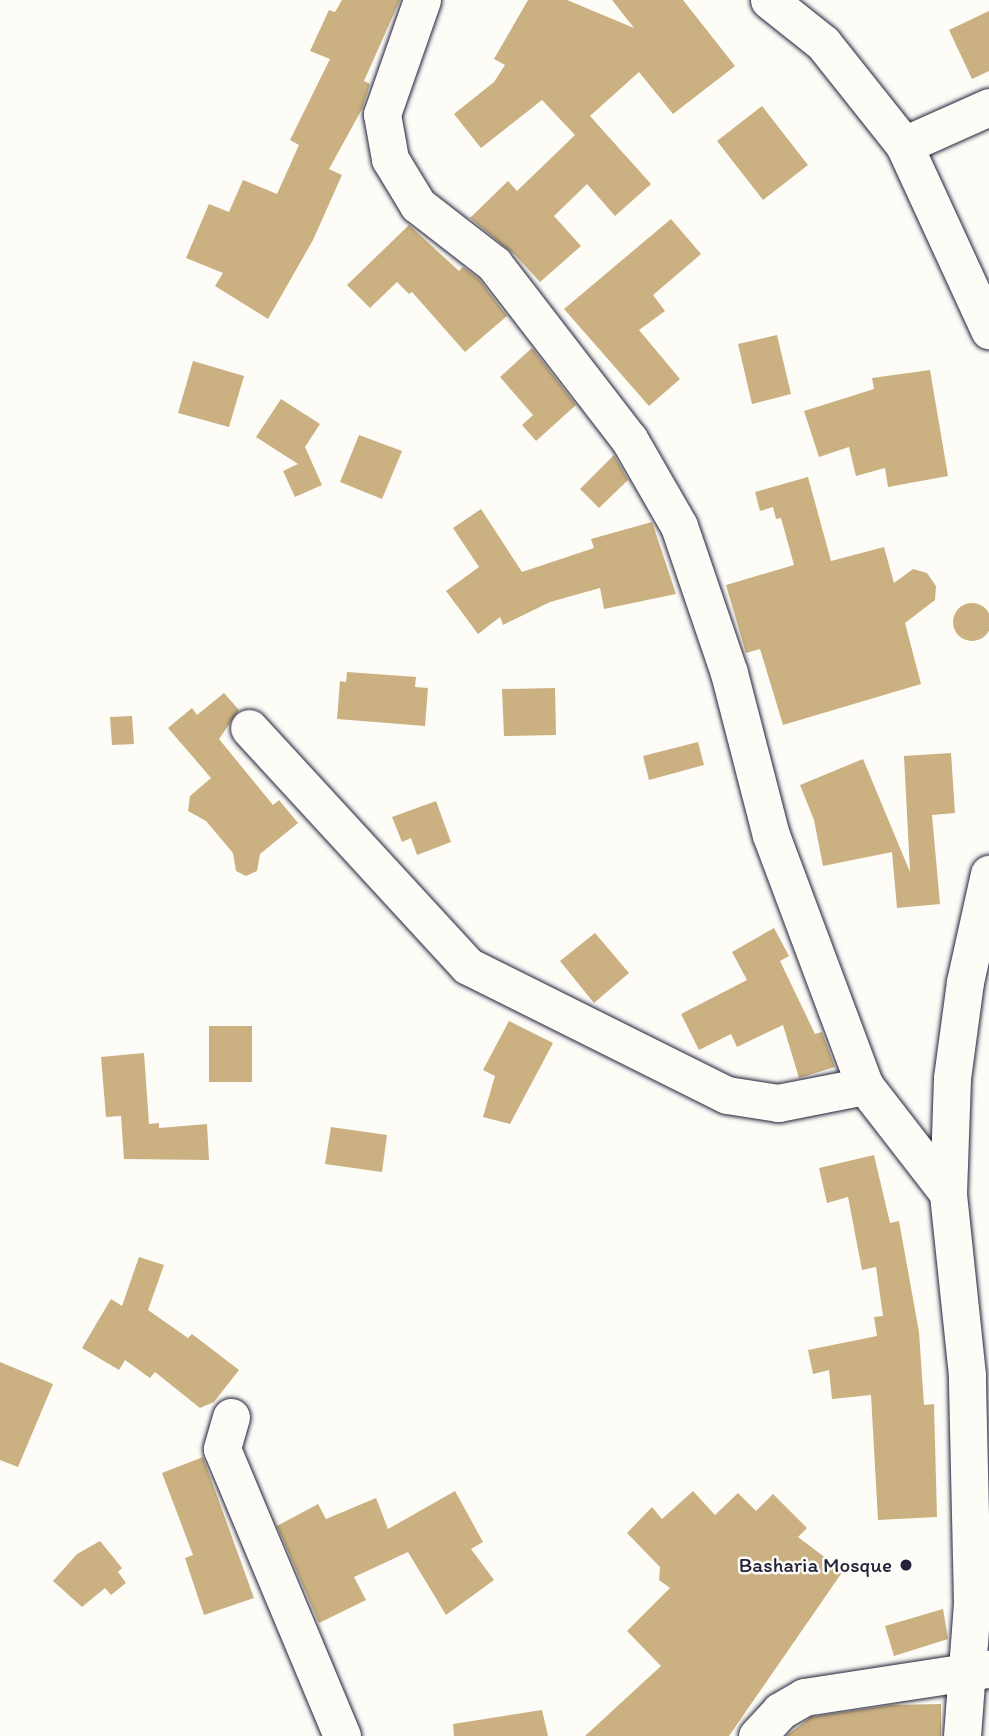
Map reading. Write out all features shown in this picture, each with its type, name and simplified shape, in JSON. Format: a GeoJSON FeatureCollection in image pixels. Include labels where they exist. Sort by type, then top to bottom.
{"type":"FeatureCollection","features":[{"type":"Feature","properties":{"kind":"street"},"geometry":{"type":"LineString","coordinates":[[422,0],[382,114],[390,159],[418,205],[494,264],[629,439],[679,526],[729,673],[771,835],[865,1086],[948,1193]]}},
{"type":"Feature","properties":{"kind":"street"},"geometry":{"type":"LineString","coordinates":[[769,0],[823,43],[904,145],[989,330]]}},
{"type":"Feature","properties":{"kind":"street"},"geometry":{"type":"LineString","coordinates":[[904,145],[989,107]]}},
{"type":"Feature","properties":{"kind":"street"},"geometry":{"type":"LineString","coordinates":[[248,728],[468,966]]}},
{"type":"Feature","properties":{"kind":"street"},"geometry":{"type":"LineString","coordinates":[[962,1736],[977,1669],[972,1604],[967,1375],[948,1193],[952,1078],[977,983],[989,874]]}},
{"type":"Feature","properties":{"kind":"street"},"geometry":{"type":"LineString","coordinates":[[410,923],[468,966],[727,1095],[778,1103],[865,1086]]}},
{"type":"Feature","properties":{"kind":"street"},"geometry":{"type":"LineString","coordinates":[[231,1418],[222,1450],[342,1736]]}},
{"type":"Feature","properties":{"kind":"street"},"geometry":{"type":"LineString","coordinates":[[757,1736],[780,1711],[804,1698],[977,1669]]}},
{"type":"Feature","properties":{"kind":"building"},"geometry":{"type":"Polygon","coordinates":[[[342,0],[400,0],[364,81],[370,84],[362,109],[329,169],[342,175],[313,240],[268,319],[215,286],[223,273],[186,258],[209,204],[229,212],[243,180],[277,194],[299,145],[290,140],[330,59],[310,51],[329,10],[335,12],[342,0]]]}},
{"type":"Feature","properties":{"kind":"building"},"geometry":{"type":"Polygon","coordinates":[[[528,0],[567,0],[634,28],[612,0],[683,0],[735,66],[673,114],[639,72],[590,116],[651,184],[615,216],[587,184],[554,216],[581,246],[540,282],[515,255],[470,218],[508,181],[517,191],[575,135],[542,100],[481,148],[454,114],[494,82],[505,65],[494,59],[528,0]]]}},
{"type":"Feature","properties":{"kind":"building"},"geometry":{"type":"Polygon","coordinates":[[[989,11],[989,71],[972,79],[949,30],[989,11]]]}},
{"type":"Feature","properties":{"kind":"building"},"geometry":{"type":"Polygon","coordinates":[[[762,106],[808,165],[763,200],[717,141],[762,106]]]}},
{"type":"Feature","properties":{"kind":"building"},"geometry":{"type":"Polygon","coordinates":[[[671,219],[701,254],[653,295],[665,311],[639,330],[680,379],[649,406],[564,309],[671,219]]]}},
{"type":"Feature","properties":{"kind":"building"},"geometry":{"type":"Polygon","coordinates":[[[409,225],[459,271],[463,267],[479,279],[507,316],[465,352],[412,292],[409,294],[397,282],[370,308],[347,285],[409,225]]]}},
{"type":"Feature","properties":{"kind":"building"},"geometry":{"type":"Polygon","coordinates":[[[777,335],[791,394],[752,404],[738,344],[777,335]]]}},
{"type":"Feature","properties":{"kind":"building"},"geometry":{"type":"Polygon","coordinates":[[[532,348],[576,405],[536,441],[522,425],[533,415],[500,377],[532,348]]]}},
{"type":"Feature","properties":{"kind":"building"},"geometry":{"type":"Polygon","coordinates":[[[193,361],[244,376],[229,427],[178,413],[193,361]]]}},
{"type":"Feature","properties":{"kind":"building"},"geometry":{"type":"Polygon","coordinates":[[[930,370],[948,476],[888,487],[885,468],[856,476],[849,447],[819,457],[804,411],[874,389],[872,378],[930,370]]]}},
{"type":"Feature","properties":{"kind":"building"},"geometry":{"type":"Polygon","coordinates":[[[281,399],[320,424],[305,447],[322,485],[295,497],[283,471],[298,464],[256,437],[281,399]]]}},
{"type":"Feature","properties":{"kind":"building"},"geometry":{"type":"Polygon","coordinates":[[[359,435],[402,451],[382,499],[340,482],[359,435]]]}},
{"type":"Feature","properties":{"kind":"building"},"geometry":{"type":"Polygon","coordinates":[[[614,455],[628,480],[599,508],[580,489],[614,455]]]}},
{"type":"Feature","properties":{"kind":"building"},"geometry":{"type":"Polygon","coordinates":[[[808,477],[831,561],[884,547],[894,583],[913,569],[927,573],[936,586],[935,600],[905,623],[921,684],[783,725],[760,649],[746,653],[726,585],[794,565],[781,518],[776,519],[773,507],[760,511],[755,492],[808,477]]]}},
{"type":"Feature","properties":{"kind":"building"},"geometry":{"type":"Polygon","coordinates":[[[481,509],[522,572],[594,548],[591,539],[652,522],[676,594],[604,609],[600,588],[550,602],[503,625],[500,617],[478,634],[446,591],[479,567],[453,528],[481,509]]]}},
{"type":"Feature","properties":{"kind":"building"},"geometry":{"type":"Polygon","coordinates":[[[972,603],[985,609],[991,622],[985,635],[972,641],[959,635],[953,622],[959,609],[972,603]]]}},
{"type":"Feature","properties":{"kind":"building"},"geometry":{"type":"Polygon","coordinates":[[[347,672],[416,677],[415,687],[428,688],[425,726],[337,719],[340,681],[346,682],[347,672]]]}},
{"type":"Feature","properties":{"kind":"building"},"geometry":{"type":"Polygon","coordinates":[[[555,688],[556,735],[504,736],[502,689],[555,688]]]}},
{"type":"Feature","properties":{"kind":"building"},"geometry":{"type":"Polygon","coordinates":[[[224,693],[239,710],[219,739],[273,805],[279,800],[298,823],[260,854],[257,871],[246,876],[236,871],[233,853],[206,821],[188,811],[190,796],[211,778],[168,728],[192,708],[197,715],[224,693]]]}},
{"type":"Feature","properties":{"kind":"building"},"geometry":{"type":"Polygon","coordinates":[[[132,716],[134,744],[112,745],[110,717],[132,716]]]}},
{"type":"Feature","properties":{"kind":"building"},"geometry":{"type":"Polygon","coordinates":[[[698,742],[704,765],[649,780],[643,756],[698,742]]]}},
{"type":"Feature","properties":{"kind":"building"},"geometry":{"type":"Polygon","coordinates":[[[951,753],[955,813],[932,815],[940,904],[897,908],[892,852],[823,866],[814,820],[800,785],[863,759],[910,872],[904,756],[951,753]]]}},
{"type":"Feature","properties":{"kind":"building"},"geometry":{"type":"Polygon","coordinates":[[[436,801],[451,842],[417,855],[411,838],[402,842],[392,817],[436,801]]]}},
{"type":"Feature","properties":{"kind":"building"},"geometry":{"type":"Polygon","coordinates":[[[774,928],[789,956],[780,961],[815,1034],[822,1032],[835,1067],[799,1078],[783,1025],[737,1047],[731,1034],[699,1050],[681,1014],[747,980],[732,952],[774,928]]]}},
{"type":"Feature","properties":{"kind":"building"},"geometry":{"type":"Polygon","coordinates":[[[595,933],[629,973],[594,1003],[560,961],[595,933]]]}},
{"type":"Feature","properties":{"kind":"building"},"geometry":{"type":"Polygon","coordinates":[[[509,1021],[553,1043],[510,1124],[483,1117],[495,1076],[483,1070],[509,1021]]]}},
{"type":"Feature","properties":{"kind":"building"},"geometry":{"type":"Polygon","coordinates":[[[209,1026],[252,1026],[252,1082],[209,1082],[209,1026]]]}},
{"type":"Feature","properties":{"kind":"building"},"geometry":{"type":"Polygon","coordinates":[[[144,1053],[149,1124],[159,1123],[159,1128],[207,1124],[209,1160],[124,1159],[121,1116],[106,1117],[101,1057],[144,1053]]]}},
{"type":"Feature","properties":{"kind":"building"},"geometry":{"type":"Polygon","coordinates":[[[331,1127],[387,1135],[382,1172],[325,1164],[331,1127]]]}},
{"type":"Feature","properties":{"kind":"building"},"geometry":{"type":"Polygon","coordinates":[[[874,1155],[890,1223],[899,1221],[919,1332],[924,1405],[934,1404],[937,1517],[878,1520],[871,1395],[832,1399],[829,1370],[813,1374],[808,1350],[877,1336],[874,1317],[883,1316],[876,1267],[862,1270],[848,1197],[827,1203],[819,1168],[874,1155]]]}},
{"type":"Feature","properties":{"kind":"building"},"geometry":{"type":"Polygon","coordinates":[[[139,1257],[164,1265],[148,1310],[188,1338],[192,1334],[239,1370],[214,1402],[200,1408],[155,1372],[150,1378],[125,1360],[119,1370],[82,1348],[111,1299],[122,1306],[139,1257]]]}},
{"type":"Feature","properties":{"kind":"building"},"geometry":{"type":"Polygon","coordinates":[[[0,1362],[53,1384],[18,1467],[0,1460],[0,1362]]]}},
{"type":"Feature","properties":{"kind":"building"},"geometry":{"type":"Polygon","coordinates":[[[203,1457],[254,1598],[204,1615],[185,1558],[193,1555],[162,1473],[203,1457]]]}},
{"type":"Feature","properties":{"kind":"building"},"geometry":{"type":"Polygon","coordinates":[[[455,1491],[483,1542],[471,1549],[494,1580],[446,1615],[408,1552],[354,1577],[366,1600],[319,1623],[277,1526],[318,1504],[326,1519],[376,1498],[388,1529],[455,1491]]]}},
{"type":"Feature","properties":{"kind":"building"},"geometry":{"type":"Polygon","coordinates":[[[693,1491],[715,1515],[738,1493],[756,1511],[773,1494],[807,1528],[798,1537],[843,1571],[729,1736],[585,1736],[661,1666],[627,1631],[670,1588],[659,1580],[660,1567],[627,1533],[652,1507],[662,1519],[693,1491]]]}},
{"type":"Feature","properties":{"kind":"building"},"geometry":{"type":"Polygon","coordinates":[[[100,1541],[122,1568],[118,1572],[126,1583],[111,1595],[105,1588],[82,1607],[53,1581],[77,1554],[100,1541]]]}},
{"type":"Feature","properties":{"kind":"building"},"geometry":{"type":"Polygon","coordinates":[[[943,1609],[948,1639],[894,1656],[885,1626],[943,1609]]]}},
{"type":"Feature","properties":{"kind":"building"},"geometry":{"type":"Polygon","coordinates":[[[941,1704],[941,1736],[786,1736],[811,1717],[891,1705],[941,1704]]]}},
{"type":"Feature","properties":{"kind":"building"},"geometry":{"type":"Polygon","coordinates":[[[542,1710],[548,1736],[454,1736],[453,1724],[542,1710]]]}},
{"type":"Feature","properties":{"kind":"place","name":"Basharia Mosque"},"geometry":{"type":"Point","coordinates":[906,1565]}}]}
